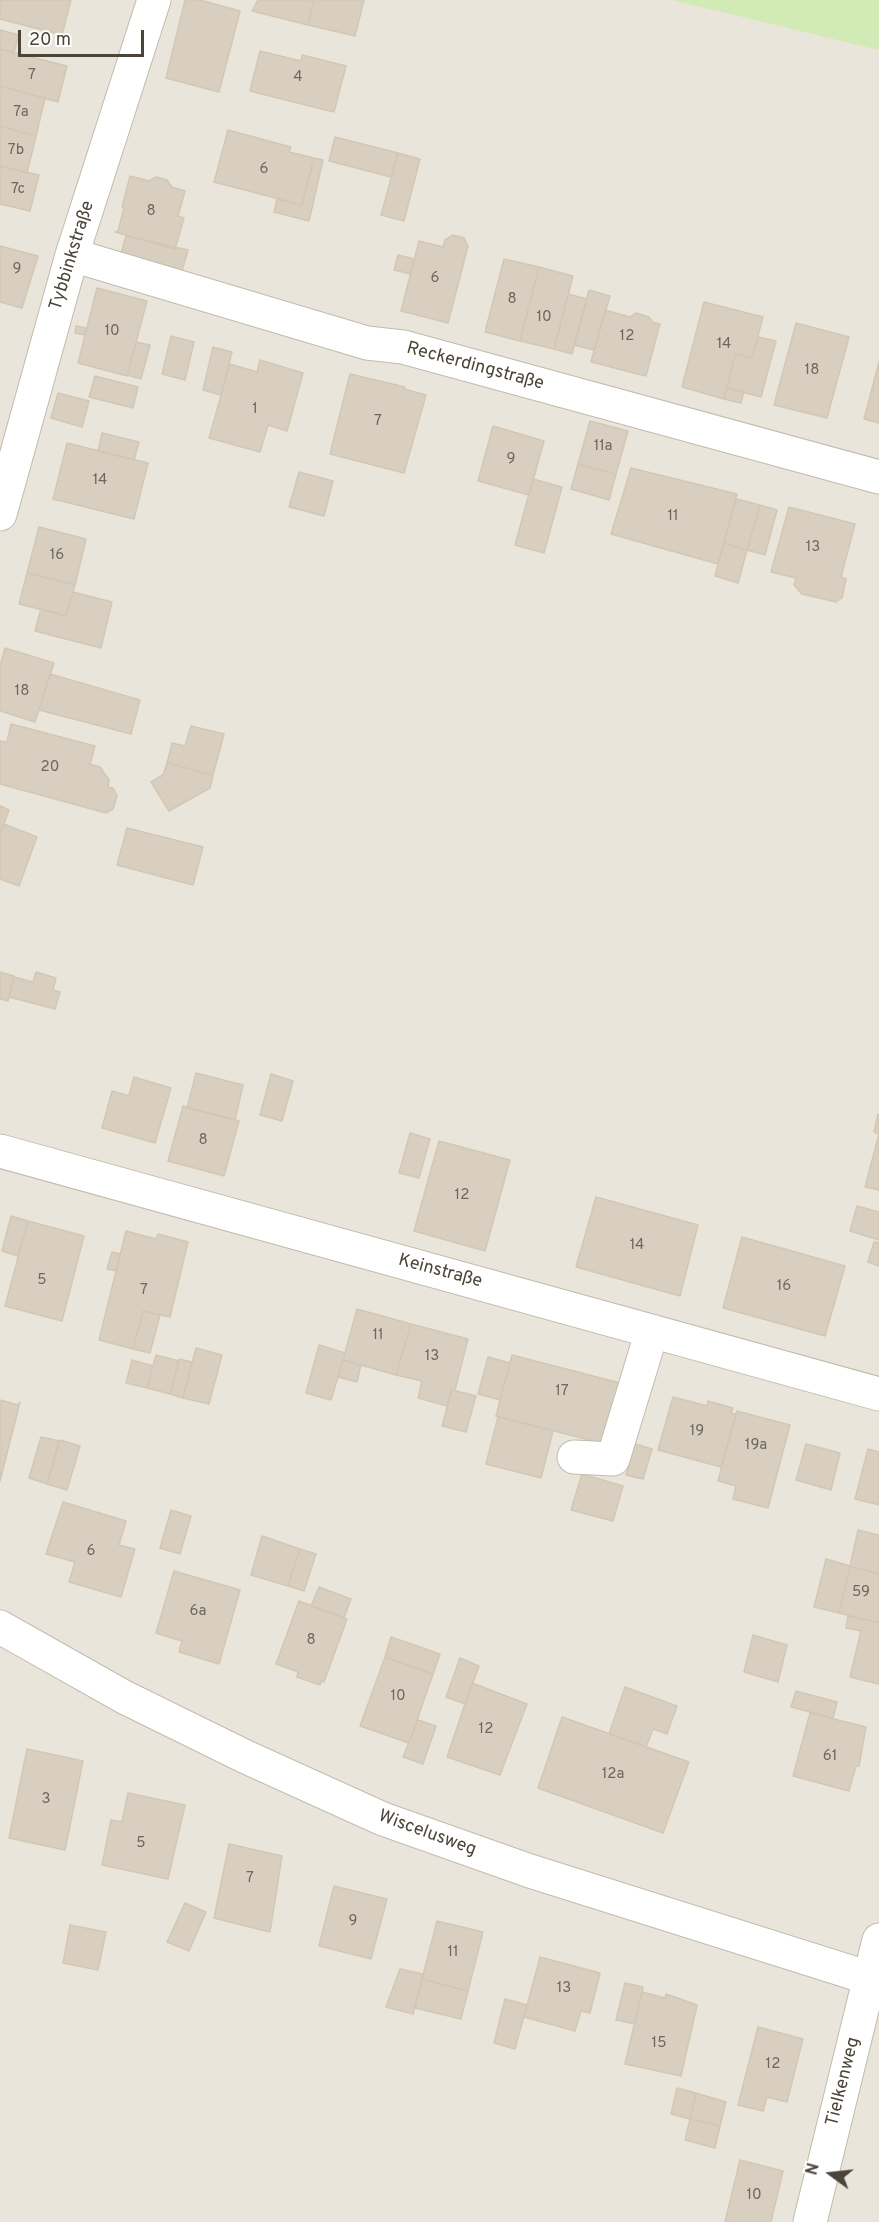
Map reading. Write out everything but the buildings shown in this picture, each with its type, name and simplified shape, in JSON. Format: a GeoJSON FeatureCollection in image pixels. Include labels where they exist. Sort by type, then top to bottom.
{"type":"FeatureCollection","features":[{"type":"Feature","properties":{"kind":"street","name":"Tybbinkstraße"},"geometry":{"type":"LineString","coordinates":[[0,514],[72,255],[154,0]]}},
{"type":"Feature","properties":{"kind":"street","name":"Reckerdingstraße"},"geometry":{"type":"LineString","coordinates":[[72,255],[367,343],[403,347],[879,477]]}},
{"type":"Feature","properties":{"kind":"street","name":"Keinstraße"},"geometry":{"type":"LineString","coordinates":[[0,1151],[879,1394]]}},
{"type":"Feature","properties":{"kind":"street"},"geometry":{"type":"LineString","coordinates":[[574,1457],[613,1459],[652,1331]]}},
{"type":"Feature","properties":{"kind":"street","name":"Wiscelusweg"},"geometry":{"type":"LineString","coordinates":[[0,1627],[124,1696],[246,1757],[382,1819],[530,1871],[874,1979]]}},
{"type":"Feature","properties":{"kind":"street","name":"Tielkenweg"},"geometry":{"type":"LineString","coordinates":[[810,2222],[874,1979],[879,1940]]}},
{"type":"Feature","properties":{"kind":"shaded area"},"geometry":{"type":"Polygon","coordinates":[[[0,0],[879,0],[879,2222],[0,2222],[0,0]]]}},
{"type":"Feature","properties":{"kind":"green space"},"geometry":{"type":"Polygon","coordinates":[[[672,0],[879,0],[879,50],[672,0]]]}}]}
